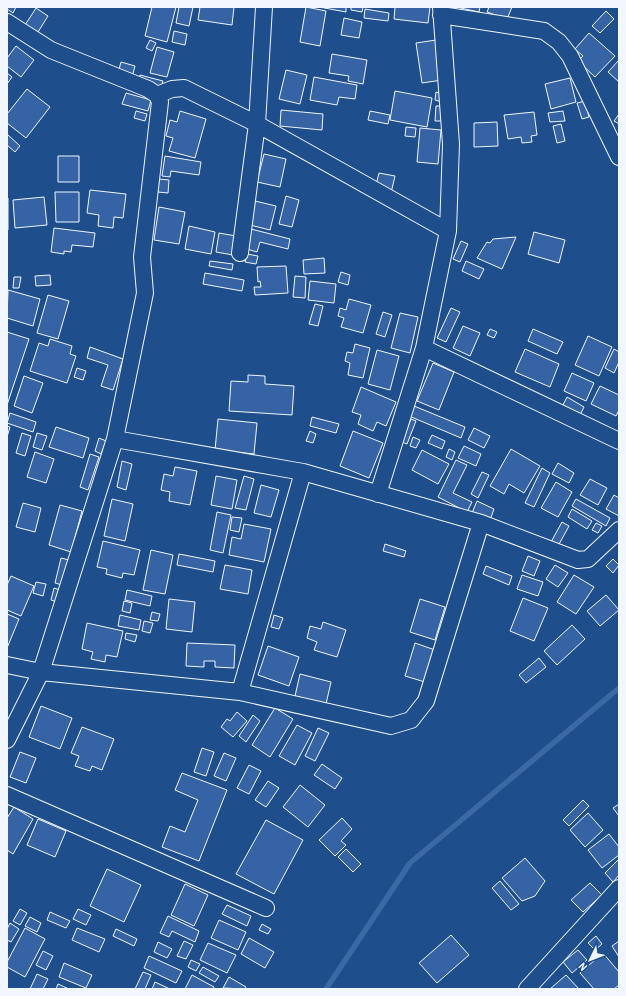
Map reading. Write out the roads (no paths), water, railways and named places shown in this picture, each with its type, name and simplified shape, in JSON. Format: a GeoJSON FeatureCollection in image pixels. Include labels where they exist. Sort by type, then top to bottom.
{"type":"FeatureCollection","features":[{"type":"Feature","properties":{"kind":"street"},"geometry":{"type":"LineString","coordinates":[[240,253],[257,124],[264,7]]}},
{"type":"Feature","properties":{"kind":"street"},"geometry":{"type":"LineString","coordinates":[[378,494],[424,348],[448,231],[451,144],[441,11],[544,31],[559,42],[570,56],[619,157]]}},
{"type":"Feature","properties":{"kind":"street"},"geometry":{"type":"LineString","coordinates":[[7,22],[51,50],[148,89],[158,95],[160,102],[142,258],[145,293],[115,439],[41,672],[7,740]]}},
{"type":"Feature","properties":{"kind":"street"},"geometry":{"type":"LineString","coordinates":[[158,95],[172,89],[184,88],[257,124],[448,231]]}},
{"type":"Feature","properties":{"kind":"street"},"geometry":{"type":"LineString","coordinates":[[424,348],[619,442]]}},
{"type":"Feature","properties":{"kind":"street"},"geometry":{"type":"LineString","coordinates":[[115,439],[303,472],[481,524],[578,560],[588,559],[619,530]]}},
{"type":"Feature","properties":{"kind":"street"},"geometry":{"type":"LineString","coordinates":[[240,692],[303,472]]}},
{"type":"Feature","properties":{"kind":"street"},"geometry":{"type":"LineString","coordinates":[[7,665],[41,672],[240,692],[391,726],[411,720],[426,701],[481,524]]}},
{"type":"Feature","properties":{"kind":"street"},"geometry":{"type":"LineString","coordinates":[[7,794],[266,908]]}},
{"type":"Feature","properties":{"kind":"street"},"geometry":{"type":"LineString","coordinates":[[527,989],[619,888]]}},
{"type":"Feature","properties":{"kind":"waterway"},"geometry":{"type":"LineString","coordinates":[[326,989],[410,863],[619,688]]}}]}
